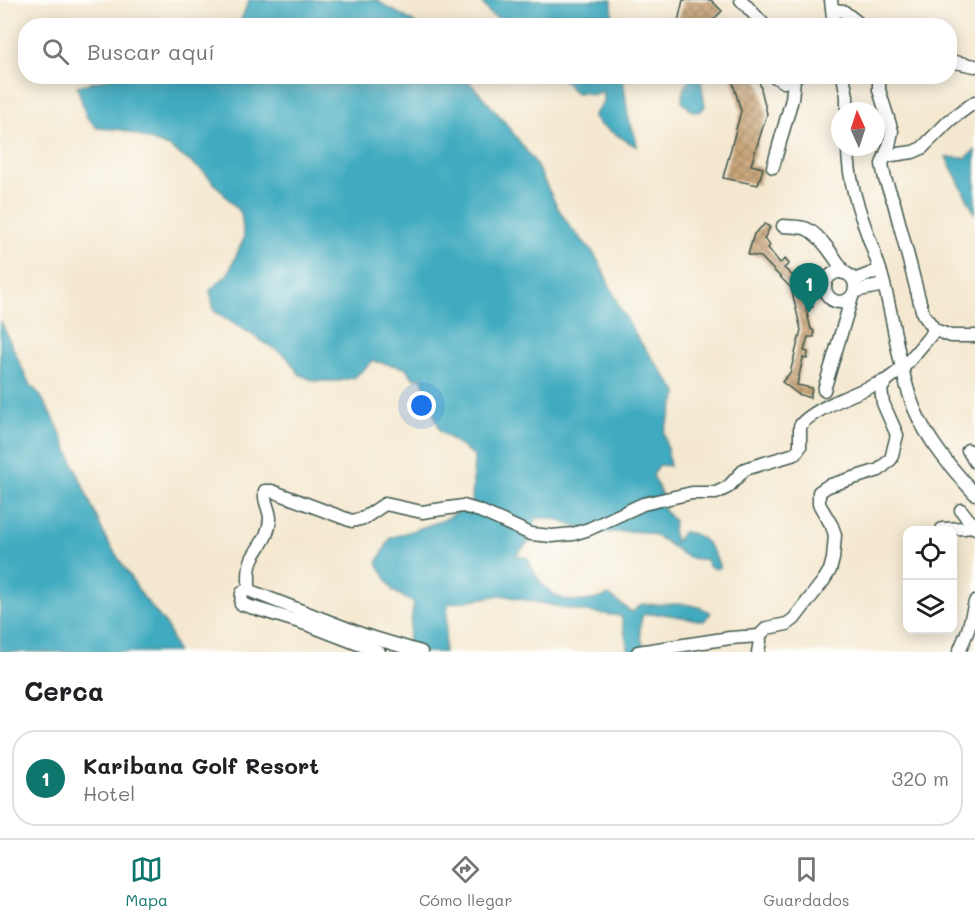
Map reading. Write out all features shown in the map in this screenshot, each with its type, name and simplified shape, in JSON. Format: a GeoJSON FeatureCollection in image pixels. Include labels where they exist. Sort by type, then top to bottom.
{"type":"FeatureCollection","features":[{"type":"Feature","properties":{"kind":"street"},"geometry":{"type":"LineString","coordinates":[[741,0],[758,18]]}},
{"type":"Feature","properties":{"kind":"street"},"geometry":{"type":"LineString","coordinates":[[832,5],[852,18]]}},
{"type":"Feature","properties":{"kind":"street"},"geometry":{"type":"LineString","coordinates":[[957,62],[975,66]]}},
{"type":"Feature","properties":{"kind":"street"},"geometry":{"type":"LineString","coordinates":[[773,167],[795,84]]}},
{"type":"Feature","properties":{"kind":"street"},"geometry":{"type":"LineString","coordinates":[[844,84],[846,102]]}},
{"type":"Feature","properties":{"kind":"street"},"geometry":{"type":"LineString","coordinates":[[879,84],[883,102]]}},
{"type":"Feature","properties":{"kind":"street"},"geometry":{"type":"LineString","coordinates":[[885,156],[913,152],[922,148],[950,120],[975,102]]}},
{"type":"Feature","properties":{"kind":"street"},"geometry":{"type":"LineString","coordinates":[[885,110],[891,131],[882,164],[920,303],[928,322],[935,330],[951,336],[975,336]]}},
{"type":"Feature","properties":{"kind":"street"},"geometry":{"type":"LineString","coordinates":[[849,156],[850,181],[857,208],[880,270],[915,410],[945,459],[975,494]]}},
{"type":"Feature","properties":{"kind":"street"},"geometry":{"type":"LineString","coordinates":[[783,226],[804,228],[813,233],[837,261],[851,285],[824,390]]}},
{"type":"Feature","properties":{"kind":"street"},"geometry":{"type":"LineString","coordinates":[[851,285],[880,270]]}},
{"type":"Feature","properties":{"kind":"street"},"geometry":{"type":"LineString","coordinates":[[851,285],[884,285]]}},
{"type":"Feature","properties":{"kind":"street"},"geometry":{"type":"LineString","coordinates":[[421,652],[364,635],[256,594],[249,588],[249,568],[264,541],[270,519],[265,491],[268,490],[352,521],[364,518],[385,504],[422,512],[463,506],[480,511],[524,531],[552,536],[573,534],[643,504],[692,493],[716,493],[724,490],[745,469],[795,454],[800,447],[801,423],[838,402],[886,380],[903,368],[935,330]]}},
{"type":"Feature","properties":{"kind":"street"},"geometry":{"type":"LineString","coordinates":[[638,652],[730,638],[759,636],[767,628],[787,624],[794,619],[830,570],[835,547],[832,526],[819,504],[819,492],[828,486],[879,470],[891,459],[897,435],[881,395],[881,389],[886,380]]}},
{"type":"Feature","properties":{"kind":"street"},"geometry":{"type":"LineString","coordinates":[[969,450],[975,462]]}},
{"type":"Feature","properties":{"kind":"street"},"geometry":{"type":"LineString","coordinates":[[957,528],[974,525],[961,510]]}},
{"type":"Feature","properties":{"kind":"street"},"geometry":{"type":"LineString","coordinates":[[249,588],[242,594],[241,604],[306,624],[377,652]]}},
{"type":"Feature","properties":{"kind":"street"},"geometry":{"type":"LineString","coordinates":[[959,652],[968,630],[975,602]]}},
{"type":"Feature","properties":{"kind":"street"},"geometry":{"type":"LineString","coordinates":[[758,652],[759,636]]}},
{"type":"Feature","properties":{"kind":"water"},"geometry":{"type":"Polygon","coordinates":[[[249,0],[377,0],[406,18],[242,18],[249,0]]]}},
{"type":"Feature","properties":{"kind":"water"},"geometry":{"type":"Polygon","coordinates":[[[480,0],[612,0],[613,18],[498,18],[491,15],[480,0]]]}},
{"type":"Feature","properties":{"kind":"water"},"geometry":{"type":"Polygon","coordinates":[[[85,84],[471,84],[504,121],[534,161],[558,208],[571,228],[593,252],[638,339],[678,393],[664,432],[670,466],[659,465],[653,475],[662,496],[664,510],[674,521],[675,543],[683,532],[697,535],[711,548],[720,567],[716,569],[709,566],[705,559],[682,554],[663,540],[648,533],[593,532],[550,518],[535,519],[535,536],[516,555],[528,558],[541,583],[559,597],[582,601],[609,595],[632,612],[642,604],[686,604],[703,608],[711,613],[704,621],[663,614],[643,614],[640,633],[646,652],[629,652],[621,616],[580,611],[501,595],[448,604],[444,652],[406,652],[414,603],[393,591],[377,563],[390,538],[444,520],[472,503],[474,456],[440,431],[421,377],[414,379],[406,368],[373,361],[355,377],[340,381],[315,381],[300,375],[286,356],[214,311],[210,290],[228,274],[244,238],[241,213],[204,172],[169,147],[123,130],[97,128],[86,116],[77,86],[85,84]]]}},
{"type":"Feature","properties":{"kind":"water"},"geometry":{"type":"Polygon","coordinates":[[[567,84],[624,84],[628,116],[637,147],[600,125],[593,116],[604,101],[602,91],[592,95],[583,92],[576,93],[567,84]]]}},
{"type":"Feature","properties":{"kind":"water"},"geometry":{"type":"Polygon","coordinates":[[[687,84],[702,84],[705,107],[699,112],[692,111],[682,102],[683,90],[687,84]]]}},
{"type":"Feature","properties":{"kind":"water"},"geometry":{"type":"Polygon","coordinates":[[[975,150],[975,214],[946,157],[966,158],[975,150]]]}},
{"type":"Feature","properties":{"kind":"water"},"geometry":{"type":"Polygon","coordinates":[[[0,320],[29,383],[40,395],[57,425],[106,539],[142,595],[167,626],[177,652],[0,652],[0,320]]]}},
{"type":"Feature","properties":{"kind":"building"},"geometry":{"type":"Polygon","coordinates":[[[683,0],[711,0],[722,11],[715,18],[679,18],[683,0]]]}},
{"type":"Feature","properties":{"kind":"building"},"geometry":{"type":"Polygon","coordinates":[[[733,84],[760,84],[767,114],[751,165],[763,168],[758,185],[723,178],[741,111],[733,84]]]}},
{"type":"Feature","properties":{"kind":"building"},"geometry":{"type":"Polygon","coordinates":[[[765,224],[770,227],[764,239],[770,245],[768,248],[780,263],[785,259],[789,264],[784,268],[795,278],[802,273],[804,280],[800,284],[804,302],[810,300],[813,307],[806,309],[814,337],[808,337],[804,351],[808,352],[807,359],[803,358],[797,385],[812,388],[810,398],[798,394],[782,382],[790,373],[801,330],[791,288],[761,257],[748,255],[754,234],[765,224]]]}},
{"type":"Feature","properties":{"kind":"place","name":"Karibana Golf Resort"},"geometry":{"type":"Point","coordinates":[809,313]}}]}
